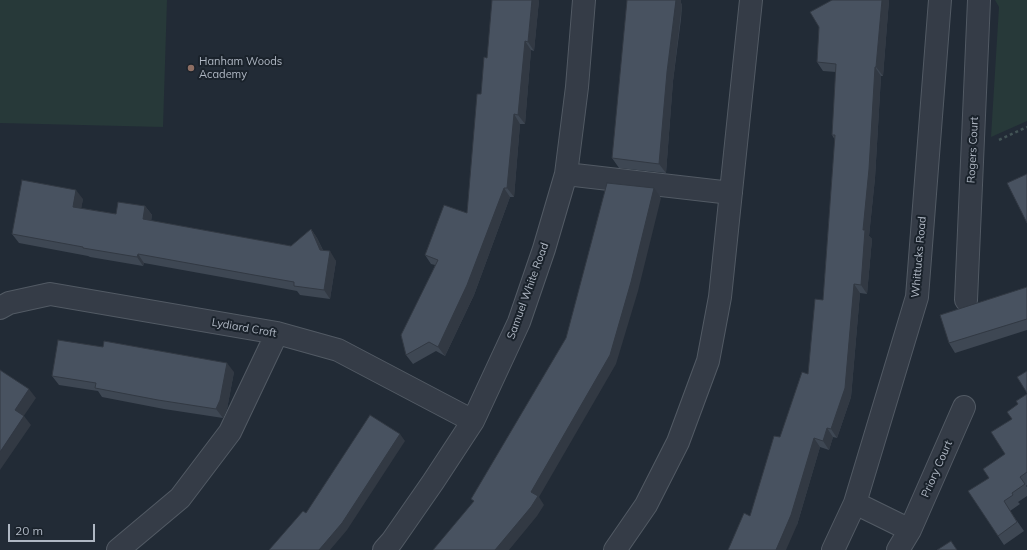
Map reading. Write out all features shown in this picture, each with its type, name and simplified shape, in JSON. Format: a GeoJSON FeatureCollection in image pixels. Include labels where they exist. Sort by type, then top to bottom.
{"type":"FeatureCollection","features":[{"type":"Feature","properties":{"kind":"street","name":"Samuel White Road"},"geometry":{"type":"LineString","coordinates":[[384,550],[392,541],[433,482],[473,421],[519,322],[544,249],[566,174],[577,87],[584,0]]}},
{"type":"Feature","properties":{"kind":"street"},"geometry":{"type":"LineString","coordinates":[[615,550],[646,504],[678,442],[708,361],[720,297],[751,0]]}},
{"type":"Feature","properties":{"kind":"street","name":"Whittucks Road"},"geometry":{"type":"LineString","coordinates":[[834,550],[855,503],[917,297],[940,0]]}},
{"type":"Feature","properties":{"kind":"street","name":"Rogers Court"},"geometry":{"type":"LineString","coordinates":[[966,300],[979,0]]}},
{"type":"Feature","properties":{"kind":"street"},"geometry":{"type":"LineString","coordinates":[[566,174],[731,193]]}},
{"type":"Feature","properties":{"kind":"street","name":"Lydiard Croft"},"geometry":{"type":"LineString","coordinates":[[0,308],[9,303],[50,294],[277,333],[338,350],[473,421]]}},
{"type":"Feature","properties":{"kind":"street"},"geometry":{"type":"LineString","coordinates":[[118,550],[180,498],[230,432],[277,333]]}},
{"type":"Feature","properties":{"kind":"street","name":"Priory Court"},"geometry":{"type":"LineString","coordinates":[[898,550],[910,530],[964,407]]}},
{"type":"Feature","properties":{"kind":"street"},"geometry":{"type":"LineString","coordinates":[[855,503],[910,530]]}},
{"type":"Feature","properties":{"kind":"shaded area"},"geometry":{"type":"Polygon","coordinates":[[[0,0],[167,0],[163,127],[0,123],[0,0]]]}},
{"type":"Feature","properties":{"kind":"shaded area"},"geometry":{"type":"Polygon","coordinates":[[[995,0],[1027,0],[1027,121],[991,137],[999,7],[995,0]]]}},
{"type":"Feature","properties":{"kind":"building"},"geometry":{"type":"Polygon","coordinates":[[[492,0],[532,0],[528,42],[525,41],[518,115],[514,114],[507,188],[504,188],[467,285],[438,347],[429,342],[406,355],[401,335],[438,260],[425,255],[444,205],[467,213],[477,94],[481,94],[484,57],[487,58],[492,0]]]}},
{"type":"Feature","properties":{"kind":"building"},"geometry":{"type":"Polygon","coordinates":[[[627,0],[676,0],[667,72],[659,164],[612,158],[627,0]]]}},
{"type":"Feature","properties":{"kind":"building"},"geometry":{"type":"Polygon","coordinates":[[[832,0],[882,0],[875,67],[869,169],[863,230],[865,230],[861,285],[854,284],[845,388],[831,429],[827,428],[823,441],[814,438],[791,515],[776,550],[728,550],[744,513],[750,516],[774,436],[780,437],[802,372],[808,374],[815,299],[823,300],[835,135],[832,135],[836,64],[817,62],[819,27],[810,12],[832,0]]]}},
{"type":"Feature","properties":{"kind":"building"},"geometry":{"type":"Polygon","coordinates":[[[1027,174],[1027,223],[1007,183],[1027,174]]]}},
{"type":"Feature","properties":{"kind":"building"},"geometry":{"type":"Polygon","coordinates":[[[22,180],[76,190],[73,207],[116,214],[118,202],[145,206],[143,219],[291,246],[311,229],[320,250],[330,251],[324,290],[294,286],[294,282],[138,254],[137,257],[12,234],[22,180]]]}},
{"type":"Feature","properties":{"kind":"building"},"geometry":{"type":"Polygon","coordinates":[[[607,183],[654,188],[631,282],[610,355],[531,492],[538,496],[531,507],[495,550],[433,550],[474,501],[471,499],[566,338],[607,183]]]}},
{"type":"Feature","properties":{"kind":"building"},"geometry":{"type":"Polygon","coordinates":[[[1027,287],[1027,319],[949,343],[940,315],[1027,287]]]}},
{"type":"Feature","properties":{"kind":"building"},"geometry":{"type":"Polygon","coordinates":[[[58,340],[103,347],[104,341],[227,363],[220,400],[216,409],[95,388],[96,383],[52,376],[58,340]]]}},
{"type":"Feature","properties":{"kind":"building"},"geometry":{"type":"Polygon","coordinates":[[[0,370],[29,389],[15,410],[24,416],[0,452],[0,370]]]}},
{"type":"Feature","properties":{"kind":"building"},"geometry":{"type":"Polygon","coordinates":[[[1027,371],[1027,393],[1017,377],[1027,371]]]}},
{"type":"Feature","properties":{"kind":"building"},"geometry":{"type":"Polygon","coordinates":[[[1027,394],[1027,472],[1020,477],[1025,484],[1004,501],[1017,522],[998,536],[968,491],[989,478],[983,469],[1005,454],[991,432],[1012,419],[1007,412],[1018,404],[1016,401],[1027,394]]]}},
{"type":"Feature","properties":{"kind":"building"},"geometry":{"type":"Polygon","coordinates":[[[370,415],[400,434],[342,523],[319,550],[269,550],[303,511],[306,513],[370,415]]]}},
{"type":"Feature","properties":{"kind":"building"},"geometry":{"type":"Polygon","coordinates":[[[951,541],[957,550],[937,550],[951,541]]]}},
{"type":"Feature","properties":{"kind":"place","name":"Hanham Woods Academy"},"geometry":{"type":"Point","coordinates":[191,68]}}]}
